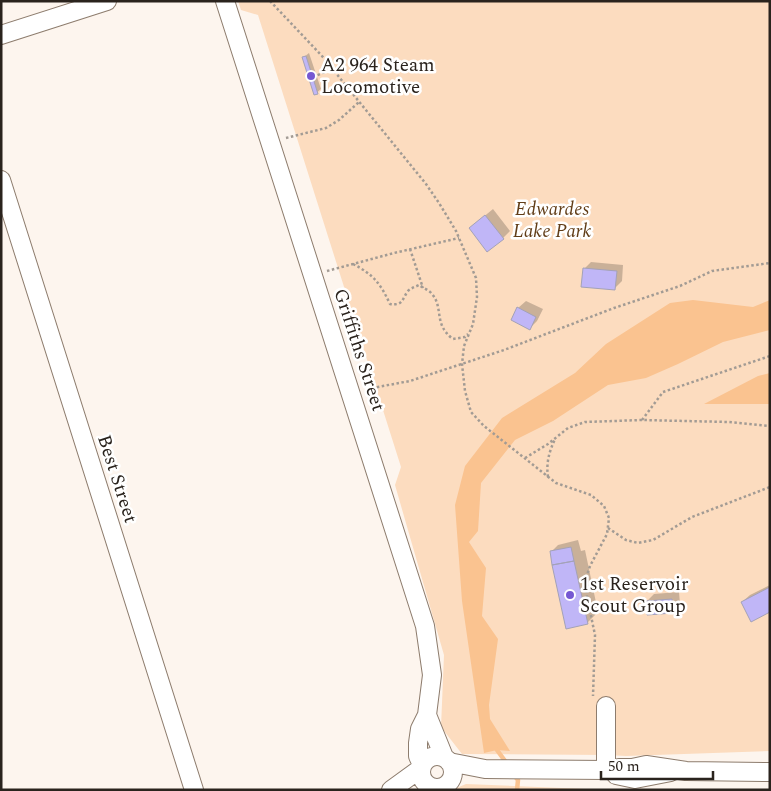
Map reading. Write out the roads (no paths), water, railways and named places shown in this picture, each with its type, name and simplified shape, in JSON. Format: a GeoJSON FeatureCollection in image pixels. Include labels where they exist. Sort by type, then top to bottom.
{"type":"FeatureCollection","features":[{"type":"Feature","properties":{"kind":"street"},"geometry":{"type":"LineString","coordinates":[[1,35],[107,1]]}},
{"type":"Feature","properties":{"kind":"street","name":"Griffiths Street"},"geometry":{"type":"LineString","coordinates":[[225,1],[424,626],[432,675],[427,715],[420,729],[418,744],[418,756],[421,767]]}},
{"type":"Feature","properties":{"kind":"street","name":"Best Street"},"geometry":{"type":"LineString","coordinates":[[1,180],[194,790]]}},
{"type":"Feature","properties":{"kind":"street"},"geometry":{"type":"LineString","coordinates":[[600,702],[607,770]]}},
{"type":"Feature","properties":{"kind":"street","name":"Griffiths Street"},"geometry":{"type":"LineString","coordinates":[[427,715],[447,759]]}},
{"type":"Feature","properties":{"kind":"street"},"geometry":{"type":"LineString","coordinates":[[391,790],[421,767],[431,756],[485,769],[607,770],[646,765],[684,771],[770,772]]}},
{"type":"Feature","properties":{"kind":"street"},"geometry":{"type":"LineString","coordinates":[[447,759],[453,770],[451,780]]}},
{"type":"Feature","properties":{"kind":"street"},"geometry":{"type":"LineString","coordinates":[[421,767],[422,789],[444,787],[451,780],[485,769]]}},
{"type":"Feature","properties":{"kind":"waterway"},"geometry":{"type":"LineString","coordinates":[[497,750],[508,765]]}},
{"type":"Feature","properties":{"kind":"waterway"},"geometry":{"type":"LineString","coordinates":[[513,774],[518,780],[517,790]]}},
{"type":"Feature","properties":{"kind":"place","name":"A2 964 Steam Locomotive"},"geometry":{"type":"Point","coordinates":[311,76]}},
{"type":"Feature","properties":{"kind":"place","name":"1st Reservoir Scout Group"},"geometry":{"type":"Point","coordinates":[570,595]}},
{"type":"Feature","properties":{"kind":"park label","name":"Edwardes Lake Park"},"geometry":{"type":"Point","coordinates":[552,220]}}]}
